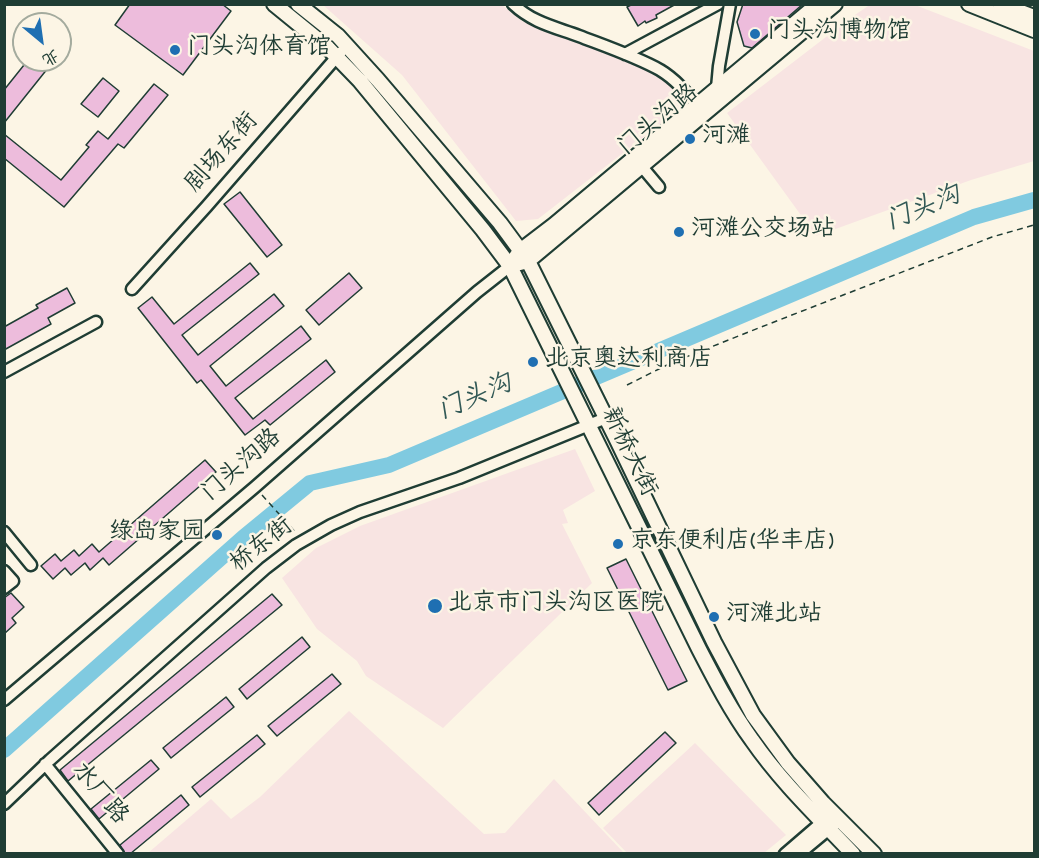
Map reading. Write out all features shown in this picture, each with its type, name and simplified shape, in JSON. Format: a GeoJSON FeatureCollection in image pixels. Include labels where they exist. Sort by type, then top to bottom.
{"type":"FeatureCollection","features":[{"type":"Feature","properties":{"kind":"main road","name":"新桥大街"},"geometry":{"type":"LineString","coordinates":[[274,4],[337,56],[360,81],[476,220],[510,266],[699,649],[752,741],[775,770],[831,821],[874,854]]}},
{"type":"Feature","properties":{"kind":"main road","name":"新桥大街"},"geometry":{"type":"LineString","coordinates":[[298,4],[338,36],[386,88],[500,223],[524,256],[571,346],[742,696],[853,854]]}},
{"type":"Feature","properties":{"kind":"main road","name":"门头沟路"},"geometry":{"type":"LineString","coordinates":[[638,162],[697,105],[721,93],[818,4]]}},
{"type":"Feature","properties":{"kind":"main road","name":"门头沟路"},"geometry":{"type":"LineString","coordinates":[[510,266],[721,93],[835,4]]}},
{"type":"Feature","properties":{"kind":"main road"},"geometry":{"type":"LineString","coordinates":[[969,4],[1035,30]]}},
{"type":"Feature","properties":{"kind":"main road"},"geometry":{"type":"LineString","coordinates":[[1000,4],[1035,17]]}},
{"type":"Feature","properties":{"kind":"street"},"geometry":{"type":"LineString","coordinates":[[513,4],[524,14],[541,23],[661,70],[681,86],[697,105]]}},
{"type":"Feature","properties":{"kind":"street"},"geometry":{"type":"LineString","coordinates":[[625,54],[718,4]]}},
{"type":"Feature","properties":{"kind":"street"},"geometry":{"type":"LineString","coordinates":[[721,93],[719,66],[730,4]]}},
{"type":"Feature","properties":{"kind":"street","name":"剧场东街"},"geometry":{"type":"LineString","coordinates":[[132,289],[347,45]]}},
{"type":"Feature","properties":{"kind":"street"},"geometry":{"type":"LineString","coordinates":[[638,162],[659,187]]}},
{"type":"Feature","properties":{"kind":"street","name":"门头沟路"},"geometry":{"type":"LineString","coordinates":[[4,700],[510,266]]}},
{"type":"Feature","properties":{"kind":"street"},"geometry":{"type":"LineString","coordinates":[[4,372],[96,321]]}},
{"type":"Feature","properties":{"kind":"street","name":"桥东街"},"geometry":{"type":"LineString","coordinates":[[4,804],[45,764],[266,568],[303,541],[360,512],[459,478],[606,418]]}},
{"type":"Feature","properties":{"kind":"street"},"geometry":{"type":"LineString","coordinates":[[4,532],[31,565]]}},
{"type":"Feature","properties":{"kind":"street"},"geometry":{"type":"LineString","coordinates":[[4,571],[13,582],[4,588]]}},
{"type":"Feature","properties":{"kind":"street","name":"水厂路"},"geometry":{"type":"LineString","coordinates":[[45,764],[118,854]]}},
{"type":"Feature","properties":{"kind":"street"},"geometry":{"type":"LineString","coordinates":[[785,854],[831,821]]}},
{"type":"Feature","properties":{"kind":"street"},"geometry":{"type":"LineString","coordinates":[[800,854],[831,821]]}},
{"type":"Feature","properties":{"kind":"path"},"geometry":{"type":"LineString","coordinates":[[627,385],[671,363],[751,331],[992,237],[1035,225]]}},
{"type":"Feature","properties":{"kind":"path"},"geometry":{"type":"LineString","coordinates":[[255,487],[303,541]]}},
{"type":"Feature","properties":{"kind":"shaded area"},"geometry":{"type":"Polygon","coordinates":[[[871,4],[915,5],[1034,51],[1034,161],[971,180],[816,236],[727,113],[871,4]]]}},
{"type":"Feature","properties":{"kind":"shaded area"},"geometry":{"type":"Polygon","coordinates":[[[323,5],[502,5],[522,21],[638,66],[665,81],[686,104],[538,219],[516,221],[402,75],[323,5]]]}},
{"type":"Feature","properties":{"kind":"shaded area","name":"北京市门头沟区医院"},"geometry":{"type":"Polygon","coordinates":[[[575,449],[595,491],[563,510],[568,523],[562,524],[592,583],[443,728],[366,676],[357,661],[317,629],[282,578],[316,548],[360,526],[575,449]]]}},
{"type":"Feature","properties":{"kind":"shaded area"},"geometry":{"type":"Polygon","coordinates":[[[349,711],[484,834],[505,833],[554,779],[624,853],[148,853],[211,799],[231,819],[260,797],[349,711]]]}},
{"type":"Feature","properties":{"kind":"shaded area"},"geometry":{"type":"Polygon","coordinates":[[[695,743],[786,835],[764,853],[627,853],[603,828],[695,743]]]}},
{"type":"Feature","properties":{"kind":"building","name":"门头沟体育馆"},"geometry":{"type":"Polygon","coordinates":[[[130,4],[222,4],[231,11],[183,75],[115,25],[130,4]]]}},
{"type":"Feature","properties":{"kind":"building"},"geometry":{"type":"Polygon","coordinates":[[[633,4],[676,4],[656,15],[657,18],[646,23],[645,21],[638,26],[627,7],[633,4]]]}},
{"type":"Feature","properties":{"kind":"building","name":"门头沟博物馆"},"geometry":{"type":"Polygon","coordinates":[[[743,4],[803,4],[752,48],[744,46],[737,22],[743,4]]]}},
{"type":"Feature","properties":{"kind":"building"},"geometry":{"type":"Polygon","coordinates":[[[18,72],[45,72],[4,123],[4,90],[18,72]]]}},
{"type":"Feature","properties":{"kind":"building"},"geometry":{"type":"Polygon","coordinates":[[[103,78],[119,91],[98,117],[81,104],[103,78]]]}},
{"type":"Feature","properties":{"kind":"building"},"geometry":{"type":"Polygon","coordinates":[[[154,84],[168,95],[124,148],[118,144],[64,207],[4,158],[4,134],[61,180],[89,147],[86,145],[98,131],[108,139],[154,84]]]}},
{"type":"Feature","properties":{"kind":"building"},"geometry":{"type":"Polygon","coordinates":[[[240,192],[282,245],[267,257],[224,204],[240,192]]]}},
{"type":"Feature","properties":{"kind":"building"},"geometry":{"type":"Polygon","coordinates":[[[250,263],[259,274],[182,335],[198,355],[274,294],[284,306],[210,366],[226,386],[301,326],[311,339],[235,398],[253,419],[326,360],[335,372],[270,425],[265,420],[245,435],[201,380],[197,383],[138,308],[152,297],[174,324],[250,263]]]}},
{"type":"Feature","properties":{"kind":"building"},"geometry":{"type":"Polygon","coordinates":[[[349,273],[362,288],[319,325],[306,310],[349,273]]]}},
{"type":"Feature","properties":{"kind":"building"},"geometry":{"type":"Polygon","coordinates":[[[67,288],[75,303],[48,318],[51,324],[4,350],[4,327],[38,308],[36,305],[67,288]]]}},
{"type":"Feature","properties":{"kind":"building"},"geometry":{"type":"Polygon","coordinates":[[[205,460],[216,472],[109,565],[103,558],[90,570],[85,563],[71,575],[65,568],[53,579],[41,566],[55,554],[61,561],[74,550],[79,556],[92,544],[99,552],[205,460]]]}},
{"type":"Feature","properties":{"kind":"building"},"geometry":{"type":"Polygon","coordinates":[[[626,559],[687,681],[668,690],[607,568],[626,559]]]}},
{"type":"Feature","properties":{"kind":"building"},"geometry":{"type":"Polygon","coordinates":[[[11,593],[24,607],[12,618],[16,623],[4,634],[4,598],[11,593]]]}},
{"type":"Feature","properties":{"kind":"building"},"geometry":{"type":"Polygon","coordinates":[[[272,594],[282,605],[68,781],[60,770],[272,594]]]}},
{"type":"Feature","properties":{"kind":"building"},"geometry":{"type":"Polygon","coordinates":[[[302,637],[310,647],[247,699],[239,689],[302,637]]]}},
{"type":"Feature","properties":{"kind":"building"},"geometry":{"type":"Polygon","coordinates":[[[332,674],[341,684],[277,736],[268,726],[332,674]]]}},
{"type":"Feature","properties":{"kind":"building"},"geometry":{"type":"Polygon","coordinates":[[[226,697],[234,707],[171,758],[163,748],[226,697]]]}},
{"type":"Feature","properties":{"kind":"building"},"geometry":{"type":"Polygon","coordinates":[[[665,732],[676,743],[599,815],[588,803],[665,732]]]}},
{"type":"Feature","properties":{"kind":"building"},"geometry":{"type":"Polygon","coordinates":[[[257,735],[265,744],[200,797],[192,787],[257,735]]]}},
{"type":"Feature","properties":{"kind":"building"},"geometry":{"type":"Polygon","coordinates":[[[151,760],[159,769],[99,819],[91,809],[151,760]]]}},
{"type":"Feature","properties":{"kind":"building"},"geometry":{"type":"Polygon","coordinates":[[[181,795],[189,805],[130,854],[125,854],[120,845],[181,795]]]}},
{"type":"Feature","properties":{"kind":"waterway","name":"门头沟"},"geometry":{"type":"LineString","coordinates":[[4,750],[243,538],[310,483],[389,465],[974,217],[1034,200]]}},
{"type":"Feature","properties":{"kind":"place","name":"门头沟博物馆"},"geometry":{"type":"Point","coordinates":[755,34]}},
{"type":"Feature","properties":{"kind":"place","name":"门头沟体育馆"},"geometry":{"type":"Point","coordinates":[175,50]}},
{"type":"Feature","properties":{"kind":"place","name":"河滩"},"geometry":{"type":"Point","coordinates":[690,139]}},
{"type":"Feature","properties":{"kind":"place","name":"河滩公交场站"},"geometry":{"type":"Point","coordinates":[679,232]}},
{"type":"Feature","properties":{"kind":"place","name":"北京奥达利商店"},"geometry":{"type":"Point","coordinates":[533,362]}},
{"type":"Feature","properties":{"kind":"place","name":"绿岛家园"},"geometry":{"type":"Point","coordinates":[217,535]}},
{"type":"Feature","properties":{"kind":"place","name":"京东便利店(华丰店)"},"geometry":{"type":"Point","coordinates":[618,544]}},
{"type":"Feature","properties":{"kind":"place","name":"北京市门头沟区医院"},"geometry":{"type":"Point","coordinates":[435,606]}},
{"type":"Feature","properties":{"kind":"place","name":"河滩北站"},"geometry":{"type":"Point","coordinates":[714,617]}}]}
